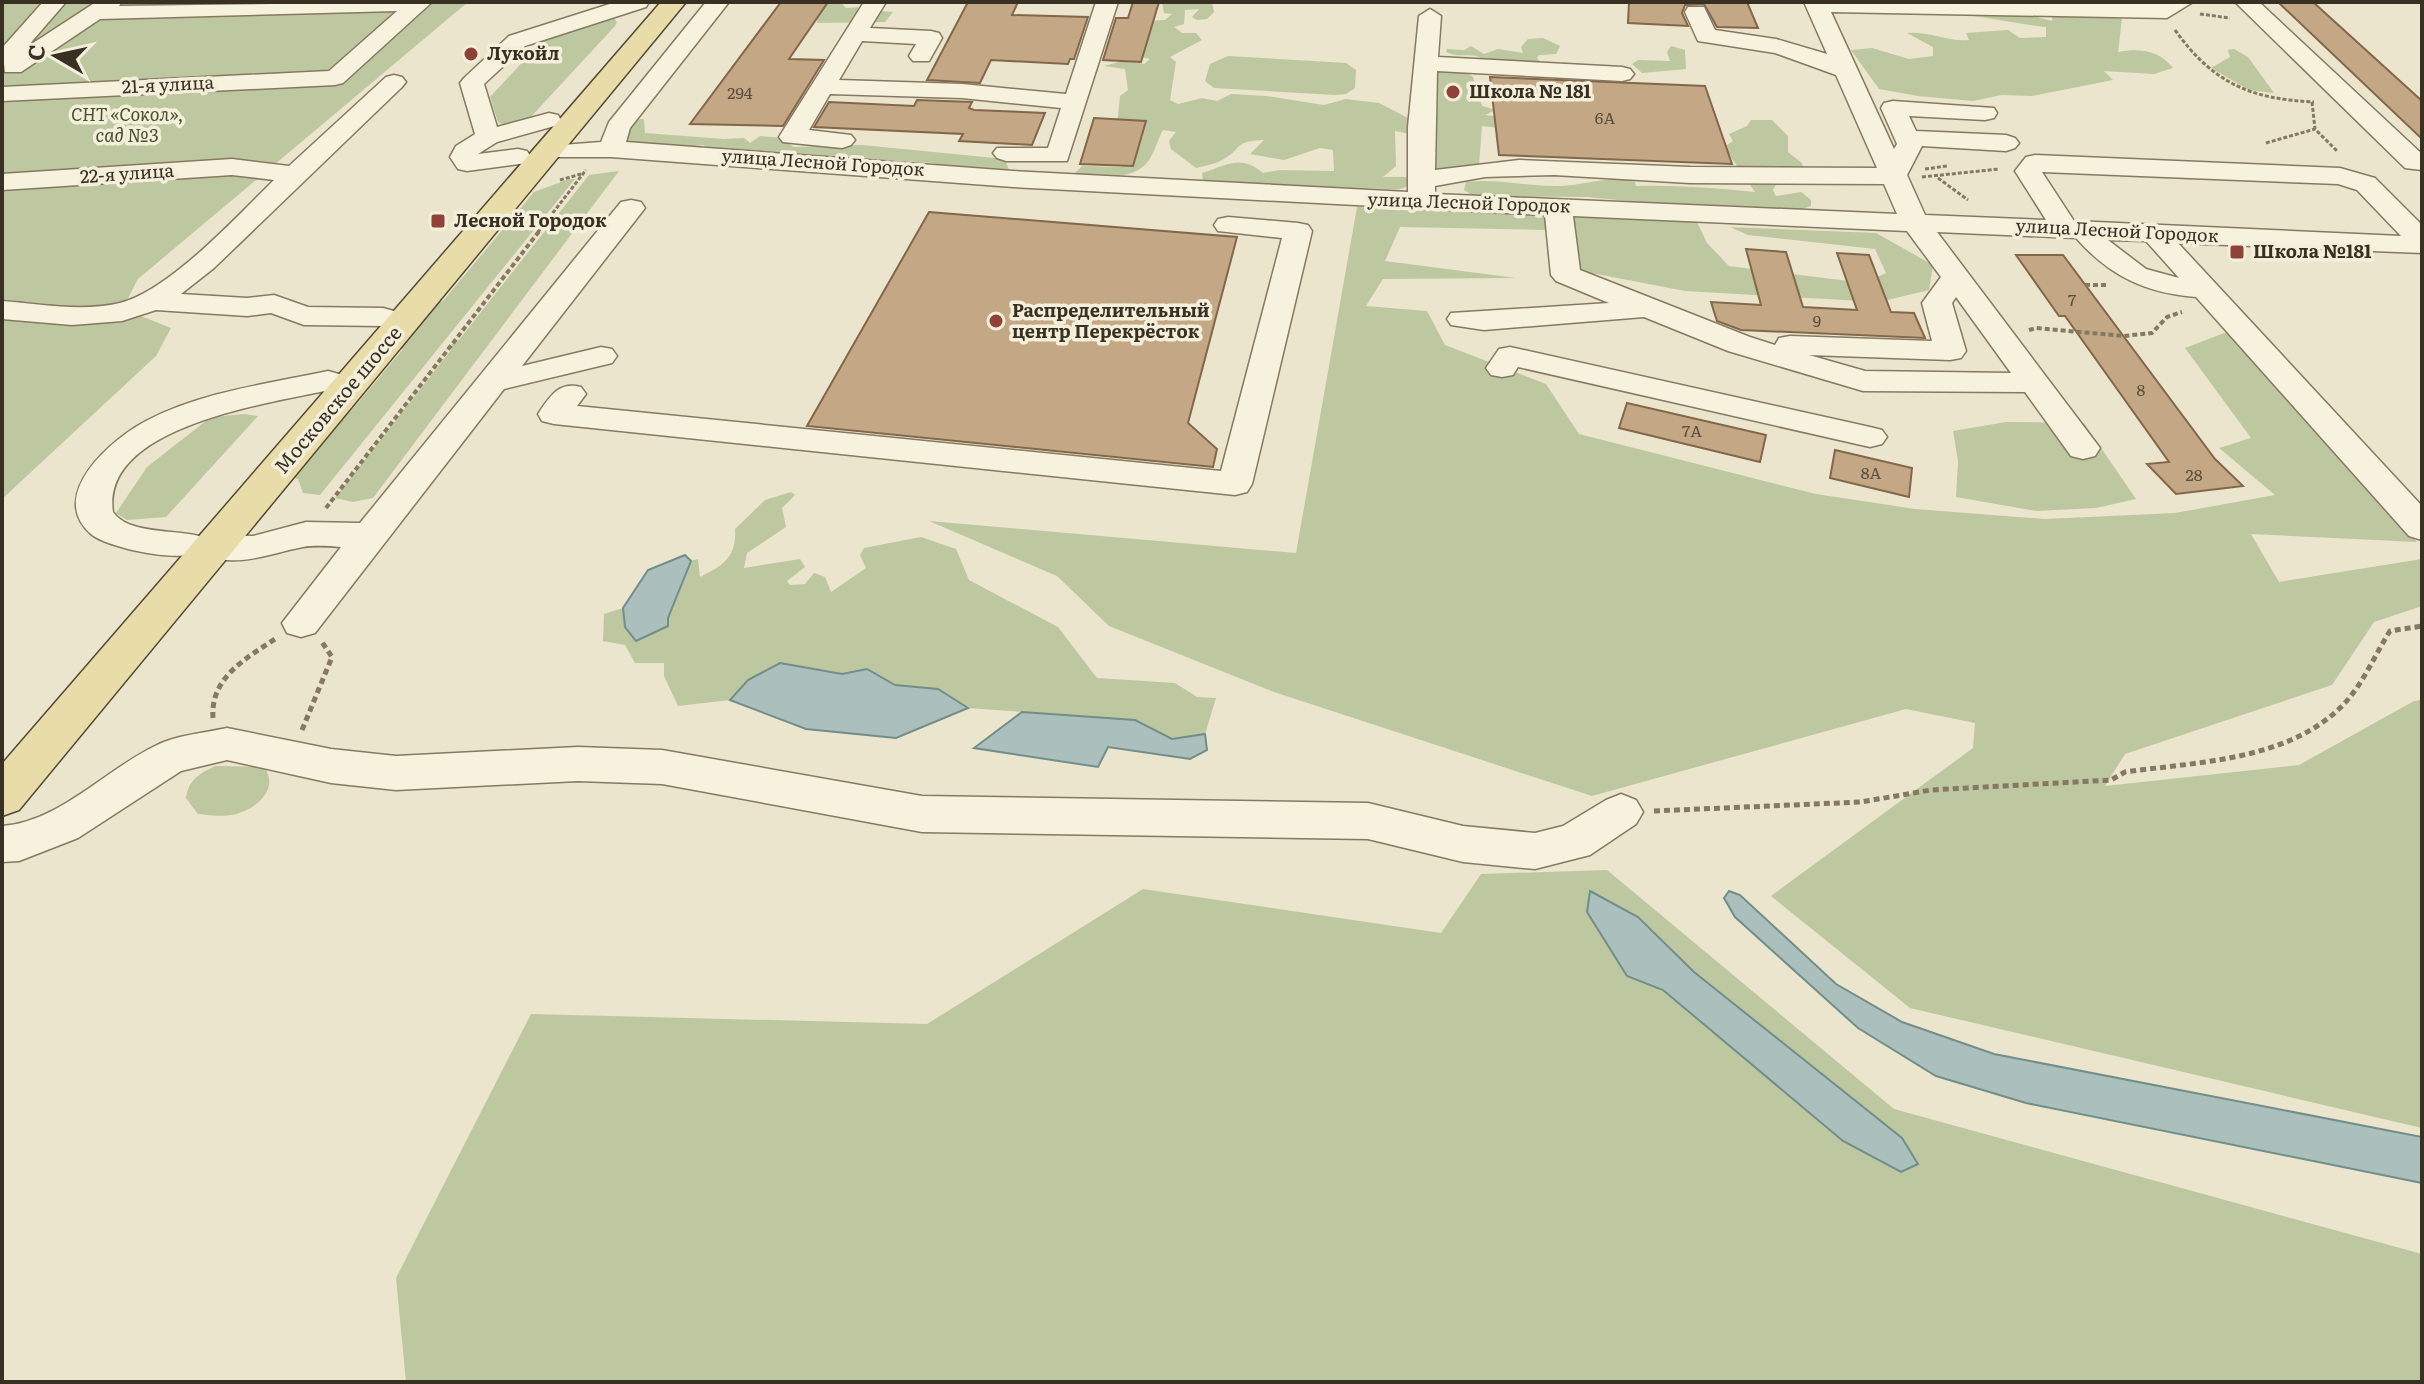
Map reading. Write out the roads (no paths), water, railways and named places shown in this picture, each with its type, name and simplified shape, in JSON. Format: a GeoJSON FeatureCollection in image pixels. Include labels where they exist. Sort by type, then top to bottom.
{"type":"FeatureCollection","features":[{"type":"Feature","properties":{"kind":"main road","name":"Московское шоссе"},"geometry":{"type":"LineString","coordinates":[[2,755],[201,546],[656,2]]}},
{"type":"Feature","properties":{"kind":"main road","name":"Московское шоссе"},"geometry":{"type":"LineString","coordinates":[[2,797],[328,381],[537,143],[674,2]]}},
{"type":"Feature","properties":{"kind":"street"},"geometry":{"type":"LineString","coordinates":[[7,71],[14,48],[55,2]]}},
{"type":"Feature","properties":{"kind":"street"},"geometry":{"type":"LineString","coordinates":[[488,137],[472,83],[509,48],[517,41],[638,2]]}},
{"type":"Feature","properties":{"kind":"street"},"geometry":{"type":"LineString","coordinates":[[606,150],[618,127],[718,2]]}},
{"type":"Feature","properties":{"kind":"street"},"geometry":{"type":"LineString","coordinates":[[868,142],[792,137],[875,2]]}},
{"type":"Feature","properties":{"kind":"street"},"geometry":{"type":"LineString","coordinates":[[1003,97],[982,151],[1058,156],[1107,2]]}},
{"type":"Feature","properties":{"kind":"street"},"geometry":{"type":"LineString","coordinates":[[7,71],[103,7],[420,3]]}},
{"type":"Feature","properties":{"kind":"street","name":"21-я улица"},"geometry":{"type":"LineString","coordinates":[[2,94],[335,78],[420,3]]}},
{"type":"Feature","properties":{"kind":"street"},"geometry":{"type":"LineString","coordinates":[[2083,448],[1914,221],[1888,165],[1846,111],[1844,70],[1815,4],[2040,10],[2175,6]]}},
{"type":"Feature","properties":{"kind":"street"},"geometry":{"type":"LineString","coordinates":[[2241,10],[2414,162],[2422,162]]}},
{"type":"Feature","properties":{"kind":"street"},"geometry":{"type":"LineString","coordinates":[[1696,12],[1706,36],[1793,48],[1844,70]]}},
{"type":"Feature","properties":{"kind":"street"},"geometry":{"type":"LineString","coordinates":[[1430,16],[1421,127],[1422,190],[1488,168],[1745,177],[1888,165],[1910,144],[1893,108],[1985,113]]}},
{"type":"Feature","properties":{"kind":"street"},"geometry":{"type":"LineString","coordinates":[[855,34],[902,30],[931,38],[921,56]]}},
{"type":"Feature","properties":{"kind":"street"},"geometry":{"type":"LineString","coordinates":[[1426,63],[1622,74]]}},
{"type":"Feature","properties":{"kind":"street"},"geometry":{"type":"LineString","coordinates":[[2,310],[72,316],[122,312],[153,301],[204,262],[394,82]]}},
{"type":"Feature","properties":{"kind":"street"},"geometry":{"type":"LineString","coordinates":[[824,87],[962,91],[1075,102]]}},
{"type":"Feature","properties":{"kind":"street"},"geometry":{"type":"LineString","coordinates":[[488,137],[537,143],[467,163],[463,157],[465,151],[488,137]]}},
{"type":"Feature","properties":{"kind":"street"},"geometry":{"type":"LineString","coordinates":[[1907,138],[2006,143]]}},
{"type":"Feature","properties":{"kind":"street","name":"улица Лесной Городок"},"geometry":{"type":"LineString","coordinates":[[537,143],[1102,185],[1422,190],[1558,206],[2415,243]]}},
{"type":"Feature","properties":{"kind":"street"},"geometry":{"type":"LineString","coordinates":[[2203,289],[2171,287],[2143,280],[2109,259],[2074,229],[2036,187],[2028,171],[2029,166],[2035,163],[2340,176],[2366,184],[2379,195],[2415,243],[2422,267]]}},
{"type":"Feature","properties":{"kind":"street","name":"22-я улица"},"geometry":{"type":"LineString","coordinates":[[2,182],[253,168],[295,175]]}},
{"type":"Feature","properties":{"kind":"street"},"geometry":{"type":"LineString","coordinates":[[1558,206],[1575,346],[1588,374]]}},
{"type":"Feature","properties":{"kind":"street"},"geometry":{"type":"LineString","coordinates":[[300,631],[370,535],[631,208]]}},
{"type":"Feature","properties":{"kind":"street"},"geometry":{"type":"LineString","coordinates":[[570,394],[554,414],[1235,484],[1298,231],[1228,225]]}},
{"type":"Feature","properties":{"kind":"street"},"geometry":{"type":"LineString","coordinates":[[2154,233],[2422,528]]}},
{"type":"Feature","properties":{"kind":"street"},"geometry":{"type":"LineString","coordinates":[[1566,275],[1739,344],[1863,381],[2035,383]]}},
{"type":"Feature","properties":{"kind":"street"},"geometry":{"type":"LineString","coordinates":[[1739,344],[1950,351],[1937,303],[1955,277]]}},
{"type":"Feature","properties":{"kind":"street"},"geometry":{"type":"LineString","coordinates":[[153,301],[235,307],[274,304],[304,316],[383,317]]}},
{"type":"Feature","properties":{"kind":"street"},"geometry":{"type":"LineString","coordinates":[[1462,319],[1484,321],[1646,309]]}},
{"type":"Feature","properties":{"kind":"street"},"geometry":{"type":"LineString","coordinates":[[493,382],[601,356]]}},
{"type":"Feature","properties":{"kind":"street"},"geometry":{"type":"LineString","coordinates":[[1502,368],[1510,356],[1870,437]]}},
{"type":"Feature","properties":{"kind":"street"},"geometry":{"type":"LineString","coordinates":[[1745,409],[1777,394],[1811,367]]}},
{"type":"Feature","properties":{"kind":"street"},"geometry":{"type":"LineString","coordinates":[[328,381],[184,416],[145,435],[115,459],[96,485],[93,508],[103,525],[133,537],[201,546],[253,548],[306,534],[370,535]]}},
{"type":"Feature","properties":{"kind":"street"},"geometry":{"type":"LineString","coordinates":[[2,844],[19,843],[63,825],[170,757],[227,744],[396,773],[534,765],[662,767],[922,814],[1368,821],[1463,844],[1535,851],[1574,842],[1621,812]]}},
{"type":"Feature","properties":{"kind":"place","name":"Лукойл"},"geometry":{"type":"Point","coordinates":[471,54]}},
{"type":"Feature","properties":{"kind":"place","name":"Школа № 181"},"geometry":{"type":"Point","coordinates":[1453,92]}},
{"type":"Feature","properties":{"kind":"place","name":"Лесной Городок"},"geometry":{"type":"Point","coordinates":[438,221]}},
{"type":"Feature","properties":{"kind":"place","name":"Школа №181"},"geometry":{"type":"Point","coordinates":[2237,252]}},
{"type":"Feature","properties":{"kind":"place","name":"Распределительный центр Перекрёсток"},"geometry":{"type":"Point","coordinates":[996,321]}},
{"type":"Feature","properties":{"kind":"park label","name":"СНТ «Сокол», сад №3"},"geometry":{"type":"Point","coordinates":[127,125]}}]}
